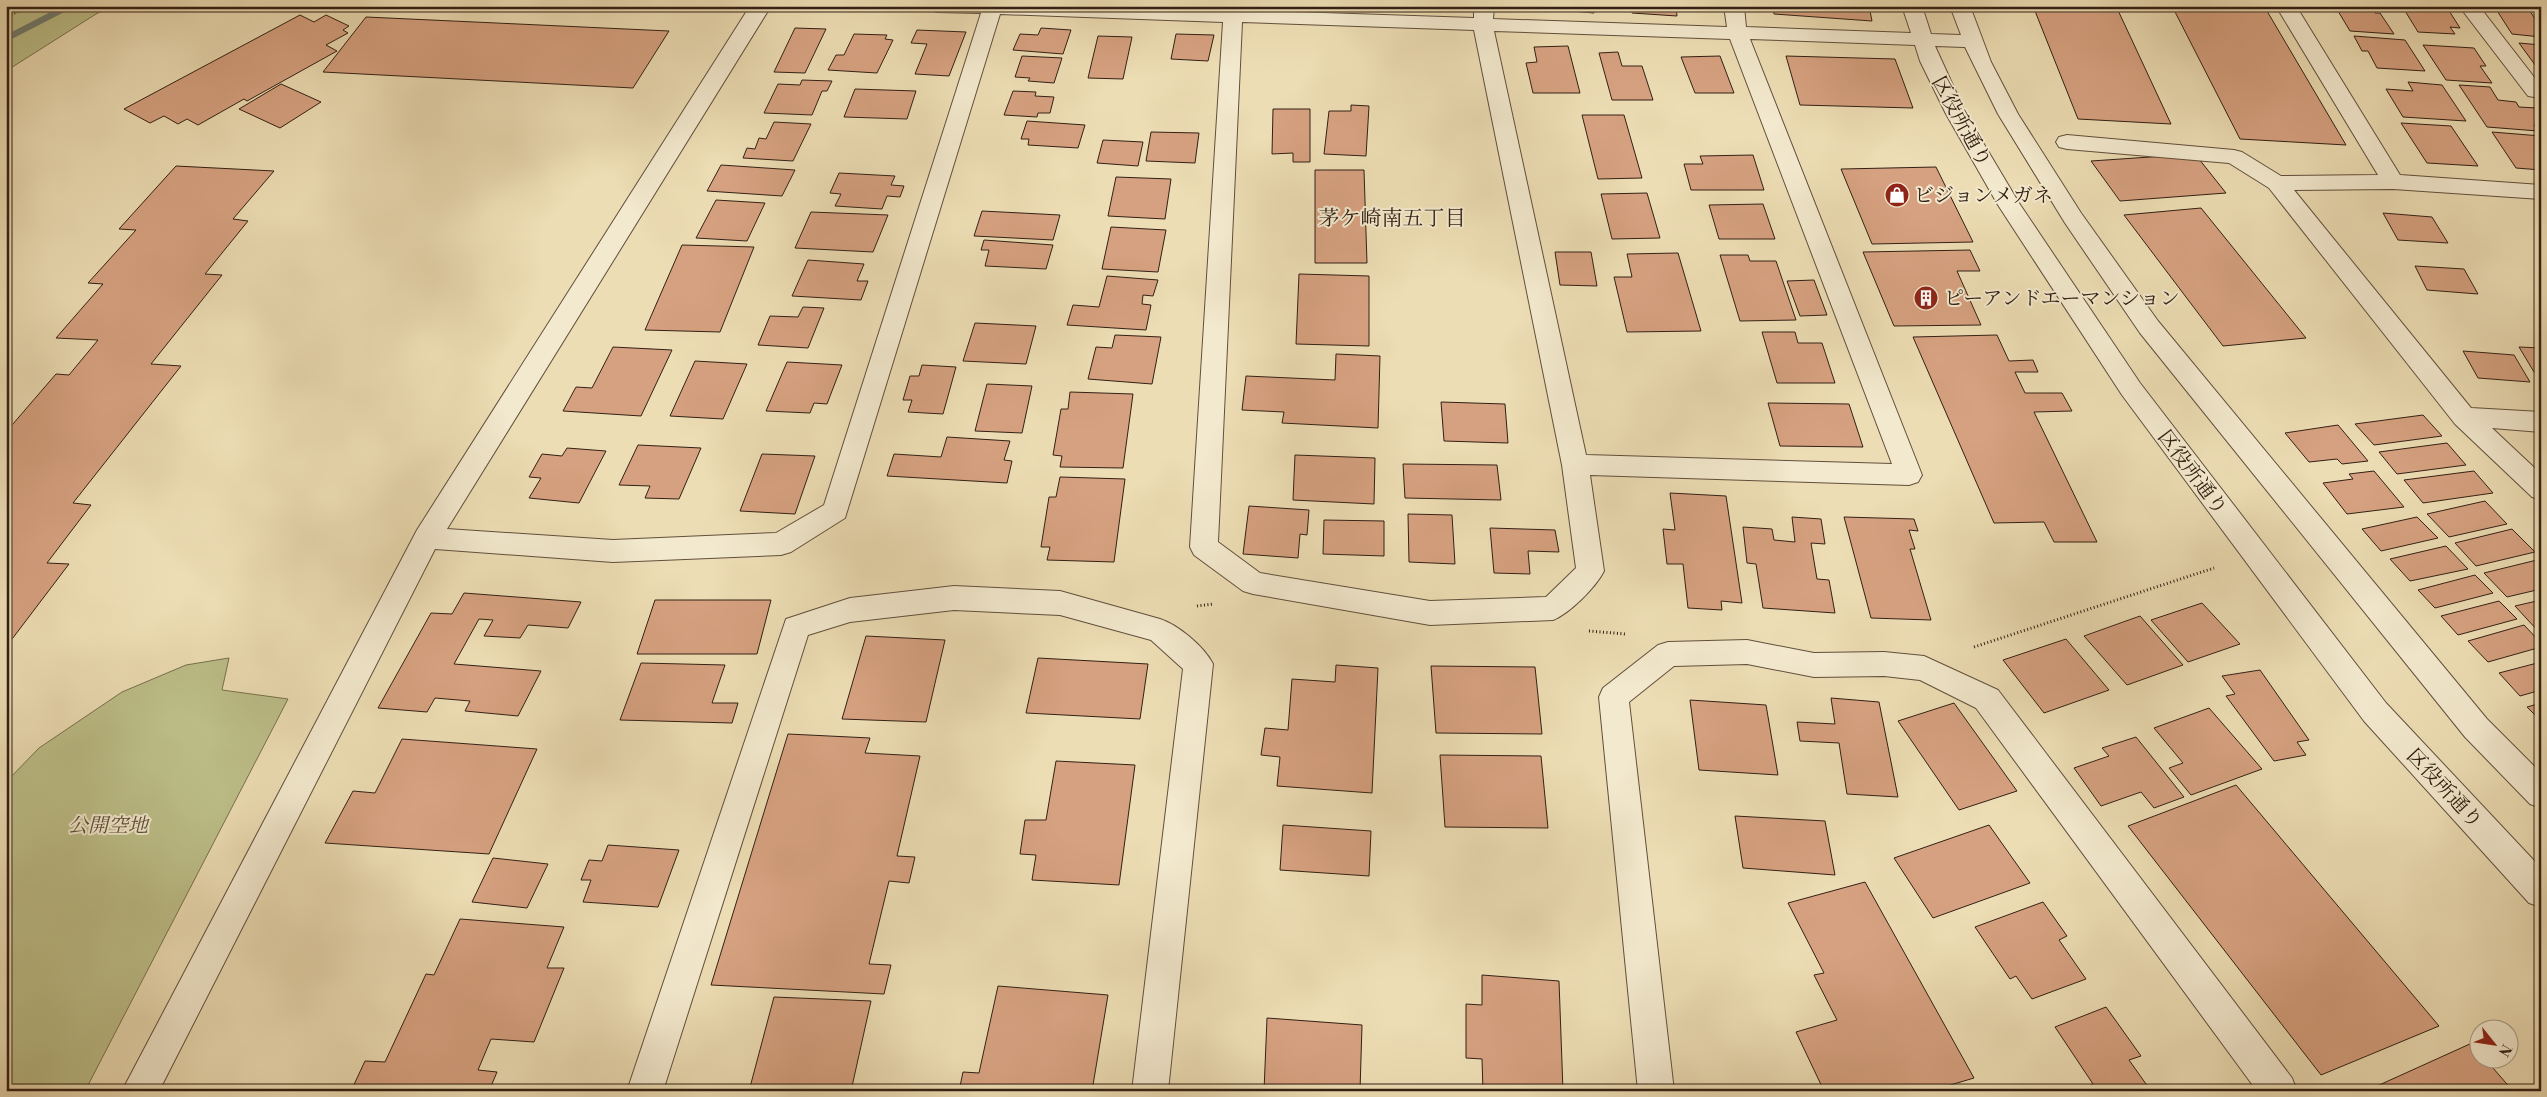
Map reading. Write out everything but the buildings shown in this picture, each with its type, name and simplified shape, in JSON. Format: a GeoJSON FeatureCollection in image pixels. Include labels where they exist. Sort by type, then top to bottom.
{"type":"FeatureCollection","features":[{"type":"Feature","properties":{"kind":"street"},"geometry":{"type":"LineString","coordinates":[[140,1091],[427,538],[756,11],[761,6]]}},
{"type":"Feature","properties":{"kind":"street"},"geometry":{"type":"LineString","coordinates":[[937,6],[1233,16],[1484,15],[1737,32],[1972,41]]}},
{"type":"Feature","properties":{"kind":"street"},"geometry":{"type":"LineString","coordinates":[[1575,465],[1909,475],[1737,32],[1734,6]]}},
{"type":"Feature","properties":{"kind":"street","name":"区役所通り"},"geometry":{"type":"LineString","coordinates":[[1912,6],[1930,61],[1956,114],[2009,205],[2131,389],[2375,712],[2541,892]]}},
{"type":"Feature","properties":{"kind":"street"},"geometry":{"type":"LineString","coordinates":[[1960,6],[1972,41],[2008,114],[2073,218],[2149,327],[2476,728],[2541,794]]}},
{"type":"Feature","properties":{"kind":"street"},"geometry":{"type":"LineString","coordinates":[[2286,6],[2393,182]]}},
{"type":"Feature","properties":{"kind":"street"},"geometry":{"type":"LineString","coordinates":[[2470,6],[2535,92],[2541,92]]}},
{"type":"Feature","properties":{"kind":"street"},"geometry":{"type":"LineString","coordinates":[[427,538],[613,551],[781,544],[835,511],[992,9]]}},
{"type":"Feature","properties":{"kind":"street"},"geometry":{"type":"LineString","coordinates":[[1233,16],[1204,547],[1253,583],[1430,613],[1553,608],[1590,571],[1575,465],[1484,15]]}},
{"type":"Feature","properties":{"kind":"street"},"geometry":{"type":"LineString","coordinates":[[2066,142],[2234,157],[2277,183],[2464,417],[2541,490]]}},
{"type":"Feature","properties":{"kind":"street"},"geometry":{"type":"LineString","coordinates":[[2277,183],[2393,182],[2541,192]]}},
{"type":"Feature","properties":{"kind":"street"},"geometry":{"type":"LineString","coordinates":[[2464,417],[2541,422]]}},
{"type":"Feature","properties":{"kind":"street"},"geometry":{"type":"LineString","coordinates":[[646,1091],[796,627],[850,610],[954,598],[1060,603],[1160,631],[1198,664],[1150,1091]]}},
{"type":"Feature","properties":{"kind":"street"},"geometry":{"type":"LineString","coordinates":[[1656,1091],[1614,697],[1668,654],[1747,652],[1814,665],[1884,664],[1924,668],[1986,699],[2279,1091]]}},
{"type":"Feature","properties":{"kind":"path"},"geometry":{"type":"LineString","coordinates":[[6,17],[31,6]]}},
{"type":"Feature","properties":{"kind":"path"},"geometry":{"type":"LineString","coordinates":[[1924,668],[1980,645],[2214,568]]}},
{"type":"Feature","properties":{"kind":"path"},"geometry":{"type":"LineString","coordinates":[[1160,631],[1182,608],[1217,604],[1253,583]]}},
{"type":"Feature","properties":{"kind":"path"},"geometry":{"type":"LineString","coordinates":[[1553,608],[1585,630],[1634,635],[1668,654]]}},
{"type":"Feature","properties":{"kind":"green space"},"geometry":{"type":"Polygon","coordinates":[[[6,6],[112,6],[96,14],[6,71],[6,6]]]}},
{"type":"Feature","properties":{"kind":"green space","name":"公開空地"},"geometry":{"type":"Polygon","coordinates":[[[229,658],[222,690],[288,699],[85,1091],[6,1091],[6,782],[39,748],[122,692],[186,665],[229,658]]]}},
{"type":"Feature","properties":{"kind":"waterway"},"geometry":{"type":"LineString","coordinates":[[6,39],[71,6]]}},
{"type":"Feature","properties":{"kind":"place","name":"ビジョンメガネ"},"geometry":{"type":"Point","coordinates":[1897,195]}},
{"type":"Feature","properties":{"kind":"place","name":"ピーアンドエーマンション"},"geometry":{"type":"Point","coordinates":[1926,298]}},
{"type":"Feature","properties":{"kind":"district","name":"茅ケ崎南五丁目"},"geometry":{"type":"Point","coordinates":[1392,218]}}]}
